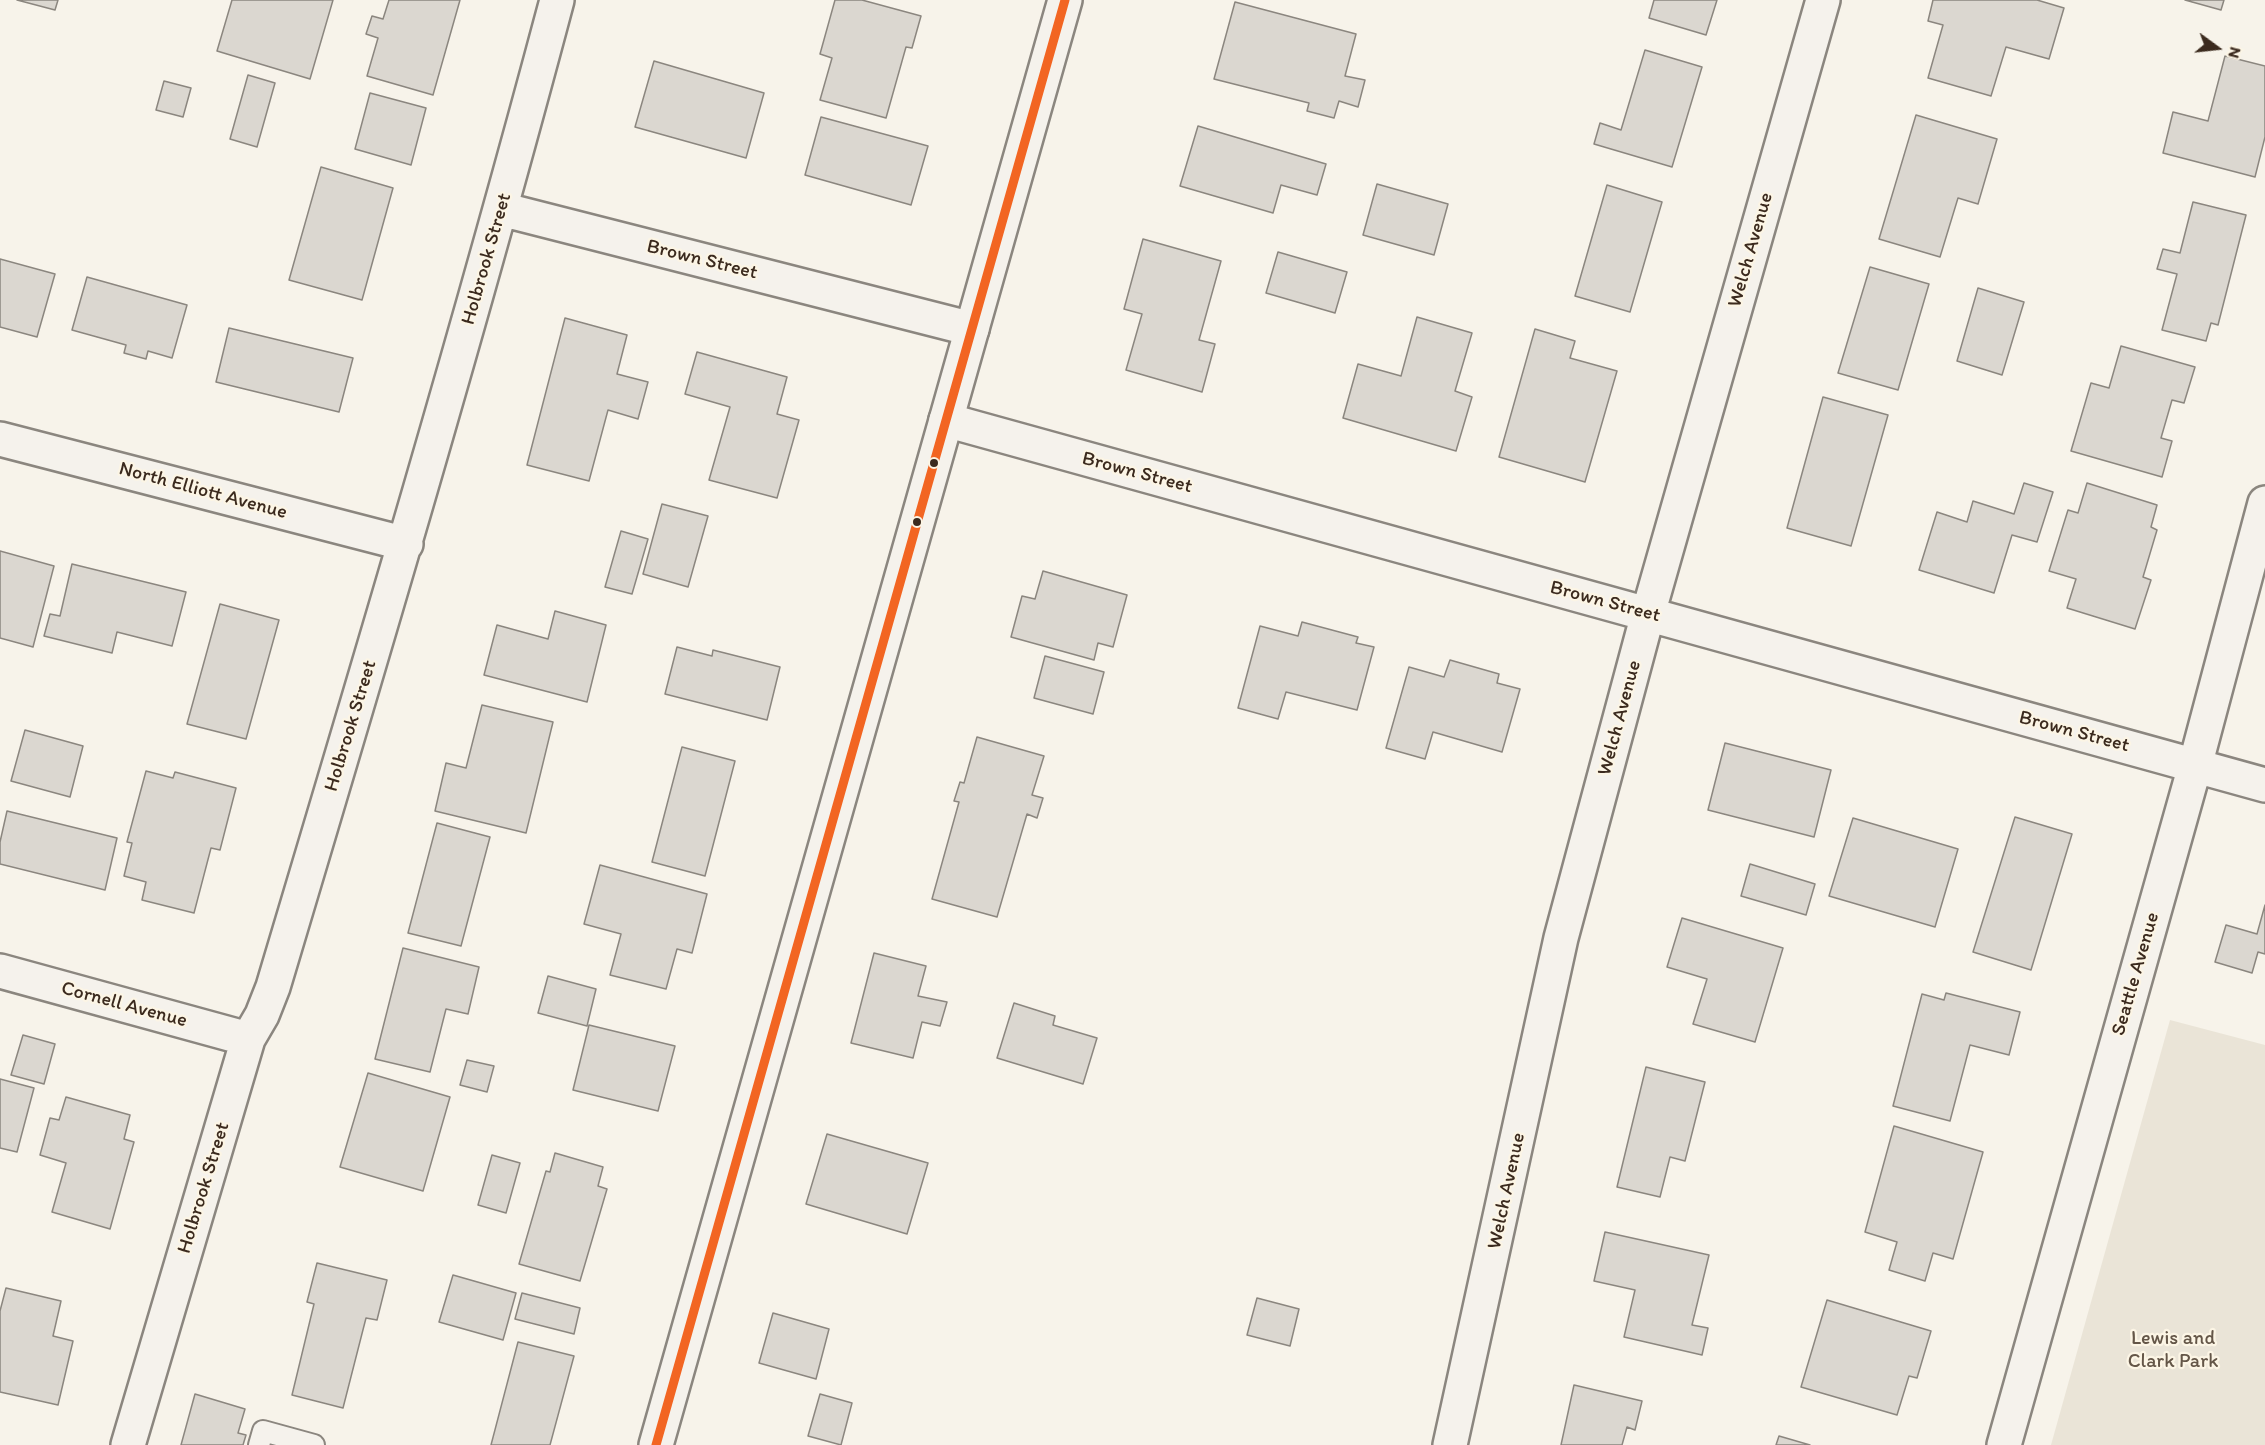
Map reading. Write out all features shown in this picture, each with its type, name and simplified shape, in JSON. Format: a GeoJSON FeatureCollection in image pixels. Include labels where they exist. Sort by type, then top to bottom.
{"type":"FeatureCollection","features":[{"type":"Feature","properties":{"kind":"street","name":"Holbrook Street"},"geometry":{"type":"LineString","coordinates":[[128,1445],[248,1040],[262,1015],[273,987],[406,544],[501,209],[557,0]]}},
{"type":"Feature","properties":{"kind":"street"},"geometry":{"type":"LineString","coordinates":[[656,1445],[1065,0]]}},
{"type":"Feature","properties":{"kind":"street","name":"Welch Avenue"},"geometry":{"type":"LineString","coordinates":[[1450,1445],[1561,938],[1648,614],[1823,0]]}},
{"type":"Feature","properties":{"kind":"street","name":"Brown Street"},"geometry":{"type":"LineString","coordinates":[[501,209],[972,329]]}},
{"type":"Feature","properties":{"kind":"street","name":"Brown Street"},"geometry":{"type":"LineString","coordinates":[[946,420],[2265,785]]}},
{"type":"Feature","properties":{"kind":"street","name":"North Elliott Avenue"},"geometry":{"type":"LineString","coordinates":[[0,439],[406,544]]}},
{"type":"Feature","properties":{"kind":"street","name":"Seattle Avenue"},"geometry":{"type":"LineString","coordinates":[[2004,1445],[2195,766],[2265,502]]}},
{"type":"Feature","properties":{"kind":"street","name":"Cornell Avenue"},"geometry":{"type":"LineString","coordinates":[[0,971],[248,1040]]}},
{"type":"Feature","properties":{"kind":"lane"},"geometry":{"type":"LineString","coordinates":[[259,1445],[263,1431],[314,1445]]}},
{"type":"Feature","properties":{"kind":"green space","name":"Lewis and Clark Park"},"geometry":{"type":"Polygon","coordinates":[[[2170,1020],[2265,1045],[2265,1445],[2051,1445],[2170,1020]]]}},
{"type":"Feature","properties":{"kind":"building"},"geometry":{"type":"Polygon","coordinates":[[[17,0],[58,0],[55,10],[17,0]]]}},
{"type":"Feature","properties":{"kind":"building"},"geometry":{"type":"Polygon","coordinates":[[[232,0],[333,0],[310,79],[217,51],[232,0]]]}},
{"type":"Feature","properties":{"kind":"building"},"geometry":{"type":"Polygon","coordinates":[[[389,0],[460,0],[433,95],[367,76],[378,38],[366,34],[372,16],[383,19],[389,0]]]}},
{"type":"Feature","properties":{"kind":"building"},"geometry":{"type":"Polygon","coordinates":[[[835,0],[862,0],[921,16],[912,48],[906,47],[886,118],[820,100],[832,58],[820,54],[835,0]]]}},
{"type":"Feature","properties":{"kind":"building"},"geometry":{"type":"Polygon","coordinates":[[[1654,0],[1717,0],[1706,35],[1649,18],[1654,0]]]}},
{"type":"Feature","properties":{"kind":"building"},"geometry":{"type":"Polygon","coordinates":[[[1933,0],[2037,0],[2064,8],[2049,59],[2006,47],[1991,96],[1928,78],[1943,25],[1928,21],[1933,0]]]}},
{"type":"Feature","properties":{"kind":"building"},"geometry":{"type":"Polygon","coordinates":[[[2185,0],[2224,0],[2221,10],[2185,0]]]}},
{"type":"Feature","properties":{"kind":"building"},"geometry":{"type":"Polygon","coordinates":[[[1235,2],[1356,34],[1345,76],[1365,80],[1358,107],[1339,101],[1334,118],[1307,111],[1309,103],[1214,79],[1235,2]]]}},
{"type":"Feature","properties":{"kind":"building"},"geometry":{"type":"Polygon","coordinates":[[[1645,50],[1702,67],[1672,167],[1594,144],[1600,123],[1621,130],[1645,50]]]}},
{"type":"Feature","properties":{"kind":"building"},"geometry":{"type":"Polygon","coordinates":[[[2225,56],[2265,66],[2265,137],[2255,177],[2163,153],[2173,112],[2208,121],[2225,56]]]}},
{"type":"Feature","properties":{"kind":"building"},"geometry":{"type":"Polygon","coordinates":[[[654,61],[764,93],[746,158],[635,127],[654,61]]]}},
{"type":"Feature","properties":{"kind":"building"},"geometry":{"type":"Polygon","coordinates":[[[248,75],[275,83],[257,147],[230,139],[248,75]]]}},
{"type":"Feature","properties":{"kind":"building"},"geometry":{"type":"Polygon","coordinates":[[[164,81],[191,88],[183,117],[156,110],[164,81]]]}},
{"type":"Feature","properties":{"kind":"building"},"geometry":{"type":"Polygon","coordinates":[[[370,93],[426,108],[411,165],[355,149],[370,93]]]}},
{"type":"Feature","properties":{"kind":"building"},"geometry":{"type":"Polygon","coordinates":[[[1916,115],[1997,139],[1978,204],[1958,198],[1940,257],[1879,239],[1916,115]]]}},
{"type":"Feature","properties":{"kind":"building"},"geometry":{"type":"Polygon","coordinates":[[[821,117],[928,146],[911,205],[805,175],[821,117]]]}},
{"type":"Feature","properties":{"kind":"building"},"geometry":{"type":"Polygon","coordinates":[[[1198,126],[1326,164],[1317,195],[1281,185],[1273,213],[1180,186],[1198,126]]]}},
{"type":"Feature","properties":{"kind":"building"},"geometry":{"type":"Polygon","coordinates":[[[321,167],[393,188],[362,300],[289,280],[321,167]]]}},
{"type":"Feature","properties":{"kind":"building"},"geometry":{"type":"Polygon","coordinates":[[[1377,184],[1448,204],[1434,255],[1363,235],[1377,184]]]}},
{"type":"Feature","properties":{"kind":"building"},"geometry":{"type":"Polygon","coordinates":[[[1607,185],[1662,202],[1630,312],[1575,296],[1607,185]]]}},
{"type":"Feature","properties":{"kind":"building"},"geometry":{"type":"Polygon","coordinates":[[[2193,202],[2246,215],[2218,325],[2211,323],[2206,341],[2162,330],[2177,274],[2157,269],[2163,249],[2180,253],[2193,202]]]}},
{"type":"Feature","properties":{"kind":"building"},"geometry":{"type":"Polygon","coordinates":[[[1143,239],[1221,261],[1199,340],[1215,344],[1202,392],[1126,370],[1142,314],[1124,309],[1143,239]]]}},
{"type":"Feature","properties":{"kind":"building"},"geometry":{"type":"Polygon","coordinates":[[[1278,252],[1347,272],[1335,313],[1266,293],[1278,252]]]}},
{"type":"Feature","properties":{"kind":"building"},"geometry":{"type":"Polygon","coordinates":[[[0,259],[55,274],[37,337],[0,327],[0,259]]]}},
{"type":"Feature","properties":{"kind":"building"},"geometry":{"type":"Polygon","coordinates":[[[1870,267],[1929,284],[1898,390],[1838,373],[1870,267]]]}},
{"type":"Feature","properties":{"kind":"building"},"geometry":{"type":"Polygon","coordinates":[[[87,277],[187,305],[172,358],[148,351],[146,359],[124,353],[126,345],[72,330],[87,277]]]}},
{"type":"Feature","properties":{"kind":"building"},"geometry":{"type":"Polygon","coordinates":[[[1978,288],[2024,302],[2002,375],[1957,361],[1978,288]]]}},
{"type":"Feature","properties":{"kind":"building"},"geometry":{"type":"Polygon","coordinates":[[[1417,317],[1472,333],[1455,391],[1472,397],[1456,451],[1343,418],[1358,364],[1401,376],[1417,317]]]}},
{"type":"Feature","properties":{"kind":"building"},"geometry":{"type":"Polygon","coordinates":[[[565,318],[627,335],[617,374],[648,382],[638,419],[608,410],[589,481],[527,465],[565,318]]]}},
{"type":"Feature","properties":{"kind":"building"},"geometry":{"type":"Polygon","coordinates":[[[229,328],[353,358],[339,412],[216,382],[229,328]]]}},
{"type":"Feature","properties":{"kind":"building"},"geometry":{"type":"Polygon","coordinates":[[[1535,329],[1575,341],[1570,358],[1617,371],[1585,482],[1499,457],[1535,329]]]}},
{"type":"Feature","properties":{"kind":"building"},"geometry":{"type":"Polygon","coordinates":[[[2121,346],[2195,367],[2184,403],[2172,400],[2161,438],[2172,441],[2162,477],[2071,451],[2091,383],[2109,388],[2121,346]]]}},
{"type":"Feature","properties":{"kind":"building"},"geometry":{"type":"Polygon","coordinates":[[[697,352],[787,377],[777,414],[799,420],[777,498],[709,480],[730,407],[685,394],[697,352]]]}},
{"type":"Feature","properties":{"kind":"building"},"geometry":{"type":"Polygon","coordinates":[[[1823,397],[1888,415],[1851,546],[1787,528],[1823,397]]]}},
{"type":"Feature","properties":{"kind":"building"},"geometry":{"type":"Polygon","coordinates":[[[2024,483],[2053,492],[2037,542],[2012,535],[1994,593],[1919,570],[1937,512],[1967,522],[1973,501],[2014,514],[2024,483]]]}},
{"type":"Feature","properties":{"kind":"building"},"geometry":{"type":"Polygon","coordinates":[[[2087,483],[2157,505],[2151,527],[2157,530],[2143,577],[2151,580],[2135,629],[2067,608],[2076,579],[2049,571],[2068,510],[2078,513],[2087,483]]]}},
{"type":"Feature","properties":{"kind":"building"},"geometry":{"type":"Polygon","coordinates":[[[662,504],[708,516],[688,587],[643,574],[662,504]]]}},
{"type":"Feature","properties":{"kind":"building"},"geometry":{"type":"Polygon","coordinates":[[[621,531],[648,539],[632,594],[605,587],[621,531]]]}},
{"type":"Feature","properties":{"kind":"building"},"geometry":{"type":"Polygon","coordinates":[[[0,551],[54,566],[33,647],[0,638],[0,551]]]}},
{"type":"Feature","properties":{"kind":"building"},"geometry":{"type":"Polygon","coordinates":[[[72,564],[186,592],[172,646],[117,632],[112,653],[44,636],[50,614],[60,616],[72,564]]]}},
{"type":"Feature","properties":{"kind":"building"},"geometry":{"type":"Polygon","coordinates":[[[1043,571],[1127,595],[1113,647],[1098,643],[1094,660],[1011,637],[1022,596],[1035,599],[1043,571]]]}},
{"type":"Feature","properties":{"kind":"building"},"geometry":{"type":"Polygon","coordinates":[[[220,604],[279,620],[246,739],[187,724],[220,604]]]}},
{"type":"Feature","properties":{"kind":"building"},"geometry":{"type":"Polygon","coordinates":[[[555,611],[606,625],[587,702],[484,675],[497,625],[548,639],[555,611]]]}},
{"type":"Feature","properties":{"kind":"building"},"geometry":{"type":"Polygon","coordinates":[[[1302,622],[1358,637],[1356,643],[1374,647],[1357,710],[1286,692],[1278,719],[1238,708],[1260,626],[1298,636],[1302,622]]]}},
{"type":"Feature","properties":{"kind":"building"},"geometry":{"type":"Polygon","coordinates":[[[677,647],[712,656],[713,650],[780,667],[767,720],[665,694],[677,647]]]}},
{"type":"Feature","properties":{"kind":"building"},"geometry":{"type":"Polygon","coordinates":[[[1045,656],[1104,672],[1093,714],[1034,698],[1045,656]]]}},
{"type":"Feature","properties":{"kind":"building"},"geometry":{"type":"Polygon","coordinates":[[[1450,660],[1499,674],[1497,683],[1520,689],[1502,752],[1433,732],[1425,759],[1386,748],[1409,667],[1444,677],[1450,660]]]}},
{"type":"Feature","properties":{"kind":"building"},"geometry":{"type":"Polygon","coordinates":[[[482,705],[553,722],[526,833],[435,811],[446,763],[466,768],[482,705]]]}},
{"type":"Feature","properties":{"kind":"building"},"geometry":{"type":"Polygon","coordinates":[[[25,730],[83,746],[70,797],[11,781],[25,730]]]}},
{"type":"Feature","properties":{"kind":"building"},"geometry":{"type":"Polygon","coordinates":[[[977,737],[1044,756],[1032,795],[1043,798],[1037,818],[1027,814],[997,917],[932,899],[959,802],[954,801],[960,782],[964,783],[977,737]]]}},
{"type":"Feature","properties":{"kind":"building"},"geometry":{"type":"Polygon","coordinates":[[[1725,743],[1831,770],[1814,837],[1708,810],[1725,743]]]}},
{"type":"Feature","properties":{"kind":"building"},"geometry":{"type":"Polygon","coordinates":[[[682,747],[735,761],[705,876],[652,862],[682,747]]]}},
{"type":"Feature","properties":{"kind":"building"},"geometry":{"type":"Polygon","coordinates":[[[146,771],[173,778],[175,772],[236,788],[220,850],[211,848],[194,913],[142,900],[146,882],[124,876],[132,843],[127,842],[146,771]]]}},
{"type":"Feature","properties":{"kind":"building"},"geometry":{"type":"Polygon","coordinates":[[[7,811],[117,838],[105,890],[0,864],[0,842],[7,811]]]}},
{"type":"Feature","properties":{"kind":"building"},"geometry":{"type":"Polygon","coordinates":[[[2015,817],[2072,834],[2031,970],[1973,952],[2015,817]]]}},
{"type":"Feature","properties":{"kind":"building"},"geometry":{"type":"Polygon","coordinates":[[[1853,818],[1958,849],[1935,927],[1829,896],[1853,818]]]}},
{"type":"Feature","properties":{"kind":"building"},"geometry":{"type":"Polygon","coordinates":[[[437,823],[490,837],[461,946],[408,933],[437,823]]]}},
{"type":"Feature","properties":{"kind":"building"},"geometry":{"type":"Polygon","coordinates":[[[1750,864],[1815,884],[1806,915],[1741,896],[1750,864]]]}},
{"type":"Feature","properties":{"kind":"building"},"geometry":{"type":"Polygon","coordinates":[[[600,865],[707,894],[692,953],[677,949],[666,989],[610,975],[621,934],[584,924],[600,865]]]}},
{"type":"Feature","properties":{"kind":"building"},"geometry":{"type":"Polygon","coordinates":[[[2265,905],[2265,954],[2258,952],[2252,973],[2215,962],[2226,925],[2257,934],[2265,905]]]}},
{"type":"Feature","properties":{"kind":"building"},"geometry":{"type":"Polygon","coordinates":[[[1682,918],[1783,948],[1755,1042],[1693,1024],[1707,979],[1667,967],[1682,918]]]}},
{"type":"Feature","properties":{"kind":"building"},"geometry":{"type":"Polygon","coordinates":[[[403,948],[479,967],[468,1014],[446,1009],[430,1072],[375,1059],[403,948]]]}},
{"type":"Feature","properties":{"kind":"building"},"geometry":{"type":"Polygon","coordinates":[[[874,953],[926,966],[918,996],[947,1002],[940,1026],[922,1022],[913,1058],[851,1043],[874,953]]]}},
{"type":"Feature","properties":{"kind":"building"},"geometry":{"type":"Polygon","coordinates":[[[548,976],[596,989],[587,1026],[538,1013],[548,976]]]}},
{"type":"Feature","properties":{"kind":"building"},"geometry":{"type":"Polygon","coordinates":[[[1946,993],[2020,1012],[2009,1055],[1970,1045],[1950,1121],[1893,1106],[1922,994],[1944,1000],[1946,993]]]}},
{"type":"Feature","properties":{"kind":"building"},"geometry":{"type":"Polygon","coordinates":[[[1014,1003],[1055,1016],[1053,1025],[1097,1038],[1083,1084],[997,1058],[1014,1003]]]}},
{"type":"Feature","properties":{"kind":"building"},"geometry":{"type":"Polygon","coordinates":[[[589,1025],[675,1046],[658,1111],[573,1090],[589,1025]]]}},
{"type":"Feature","properties":{"kind":"building"},"geometry":{"type":"Polygon","coordinates":[[[23,1035],[55,1044],[44,1084],[11,1075],[23,1035]]]}},
{"type":"Feature","properties":{"kind":"building"},"geometry":{"type":"Polygon","coordinates":[[[467,1060],[494,1066],[487,1092],[460,1085],[467,1060]]]}},
{"type":"Feature","properties":{"kind":"building"},"geometry":{"type":"Polygon","coordinates":[[[1646,1067],[1705,1082],[1685,1161],[1670,1157],[1660,1197],[1617,1187],[1646,1067]]]}},
{"type":"Feature","properties":{"kind":"building"},"geometry":{"type":"Polygon","coordinates":[[[368,1073],[450,1097],[423,1191],[340,1167],[368,1073]]]}},
{"type":"Feature","properties":{"kind":"building"},"geometry":{"type":"Polygon","coordinates":[[[0,1079],[34,1088],[17,1152],[0,1148],[0,1079]]]}},
{"type":"Feature","properties":{"kind":"building"},"geometry":{"type":"Polygon","coordinates":[[[66,1097],[130,1115],[124,1139],[134,1142],[110,1229],[52,1212],[66,1163],[40,1155],[50,1118],[59,1120],[66,1097]]]}},
{"type":"Feature","properties":{"kind":"building"},"geometry":{"type":"Polygon","coordinates":[[[1894,1126],[1983,1152],[1953,1259],[1933,1253],[1925,1281],[1889,1270],[1897,1242],[1865,1232],[1894,1126]]]}},
{"type":"Feature","properties":{"kind":"building"},"geometry":{"type":"Polygon","coordinates":[[[827,1134],[928,1163],[907,1234],[806,1204],[827,1134]]]}},
{"type":"Feature","properties":{"kind":"building"},"geometry":{"type":"Polygon","coordinates":[[[555,1153],[603,1167],[598,1186],[607,1189],[580,1281],[519,1264],[546,1171],[550,1172],[555,1153]]]}},
{"type":"Feature","properties":{"kind":"building"},"geometry":{"type":"Polygon","coordinates":[[[492,1155],[520,1163],[506,1213],[478,1205],[492,1155]]]}},
{"type":"Feature","properties":{"kind":"building"},"geometry":{"type":"Polygon","coordinates":[[[1605,1232],[1709,1255],[1692,1325],[1708,1328],[1702,1355],[1624,1337],[1635,1290],[1594,1281],[1605,1232]]]}},
{"type":"Feature","properties":{"kind":"building"},"geometry":{"type":"Polygon","coordinates":[[[317,1263],[387,1280],[377,1320],[366,1318],[343,1408],[292,1395],[314,1304],[307,1302],[317,1263]]]}},
{"type":"Feature","properties":{"kind":"building"},"geometry":{"type":"Polygon","coordinates":[[[453,1275],[516,1293],[503,1340],[439,1322],[453,1275]]]}},
{"type":"Feature","properties":{"kind":"building"},"geometry":{"type":"Polygon","coordinates":[[[6,1288],[61,1301],[53,1336],[73,1341],[58,1405],[0,1392],[0,1311],[6,1288]]]}},
{"type":"Feature","properties":{"kind":"building"},"geometry":{"type":"Polygon","coordinates":[[[522,1293],[580,1308],[574,1334],[515,1319],[522,1293]]]}},
{"type":"Feature","properties":{"kind":"building"},"geometry":{"type":"Polygon","coordinates":[[[1257,1298],[1299,1309],[1290,1346],[1247,1335],[1257,1298]]]}},
{"type":"Feature","properties":{"kind":"building"},"geometry":{"type":"Polygon","coordinates":[[[1827,1300],[1931,1331],[1917,1378],[1909,1376],[1897,1415],[1801,1387],[1827,1300]]]}},
{"type":"Feature","properties":{"kind":"building"},"geometry":{"type":"Polygon","coordinates":[[[773,1313],[829,1329],[816,1379],[759,1363],[773,1313]]]}},
{"type":"Feature","properties":{"kind":"building"},"geometry":{"type":"Polygon","coordinates":[[[518,1342],[574,1356],[550,1445],[491,1445],[518,1342]]]}},
{"type":"Feature","properties":{"kind":"building"},"geometry":{"type":"Polygon","coordinates":[[[1574,1385],[1642,1401],[1635,1430],[1627,1427],[1622,1445],[1561,1445],[1574,1385]]]}},
{"type":"Feature","properties":{"kind":"building"},"geometry":{"type":"Polygon","coordinates":[[[195,1394],[245,1409],[238,1433],[246,1435],[243,1445],[181,1445],[195,1394]]]}},
{"type":"Feature","properties":{"kind":"building"},"geometry":{"type":"Polygon","coordinates":[[[820,1394],[852,1403],[841,1445],[808,1436],[820,1394]]]}},
{"type":"Feature","properties":{"kind":"building"},"geometry":{"type":"Polygon","coordinates":[[[1779,1436],[1810,1445],[1776,1445],[1779,1436]]]}},
{"type":"Feature","properties":{"kind":"transit line"},"geometry":{"type":"LineString","coordinates":[[656,1445],[1065,0]]}}]}
